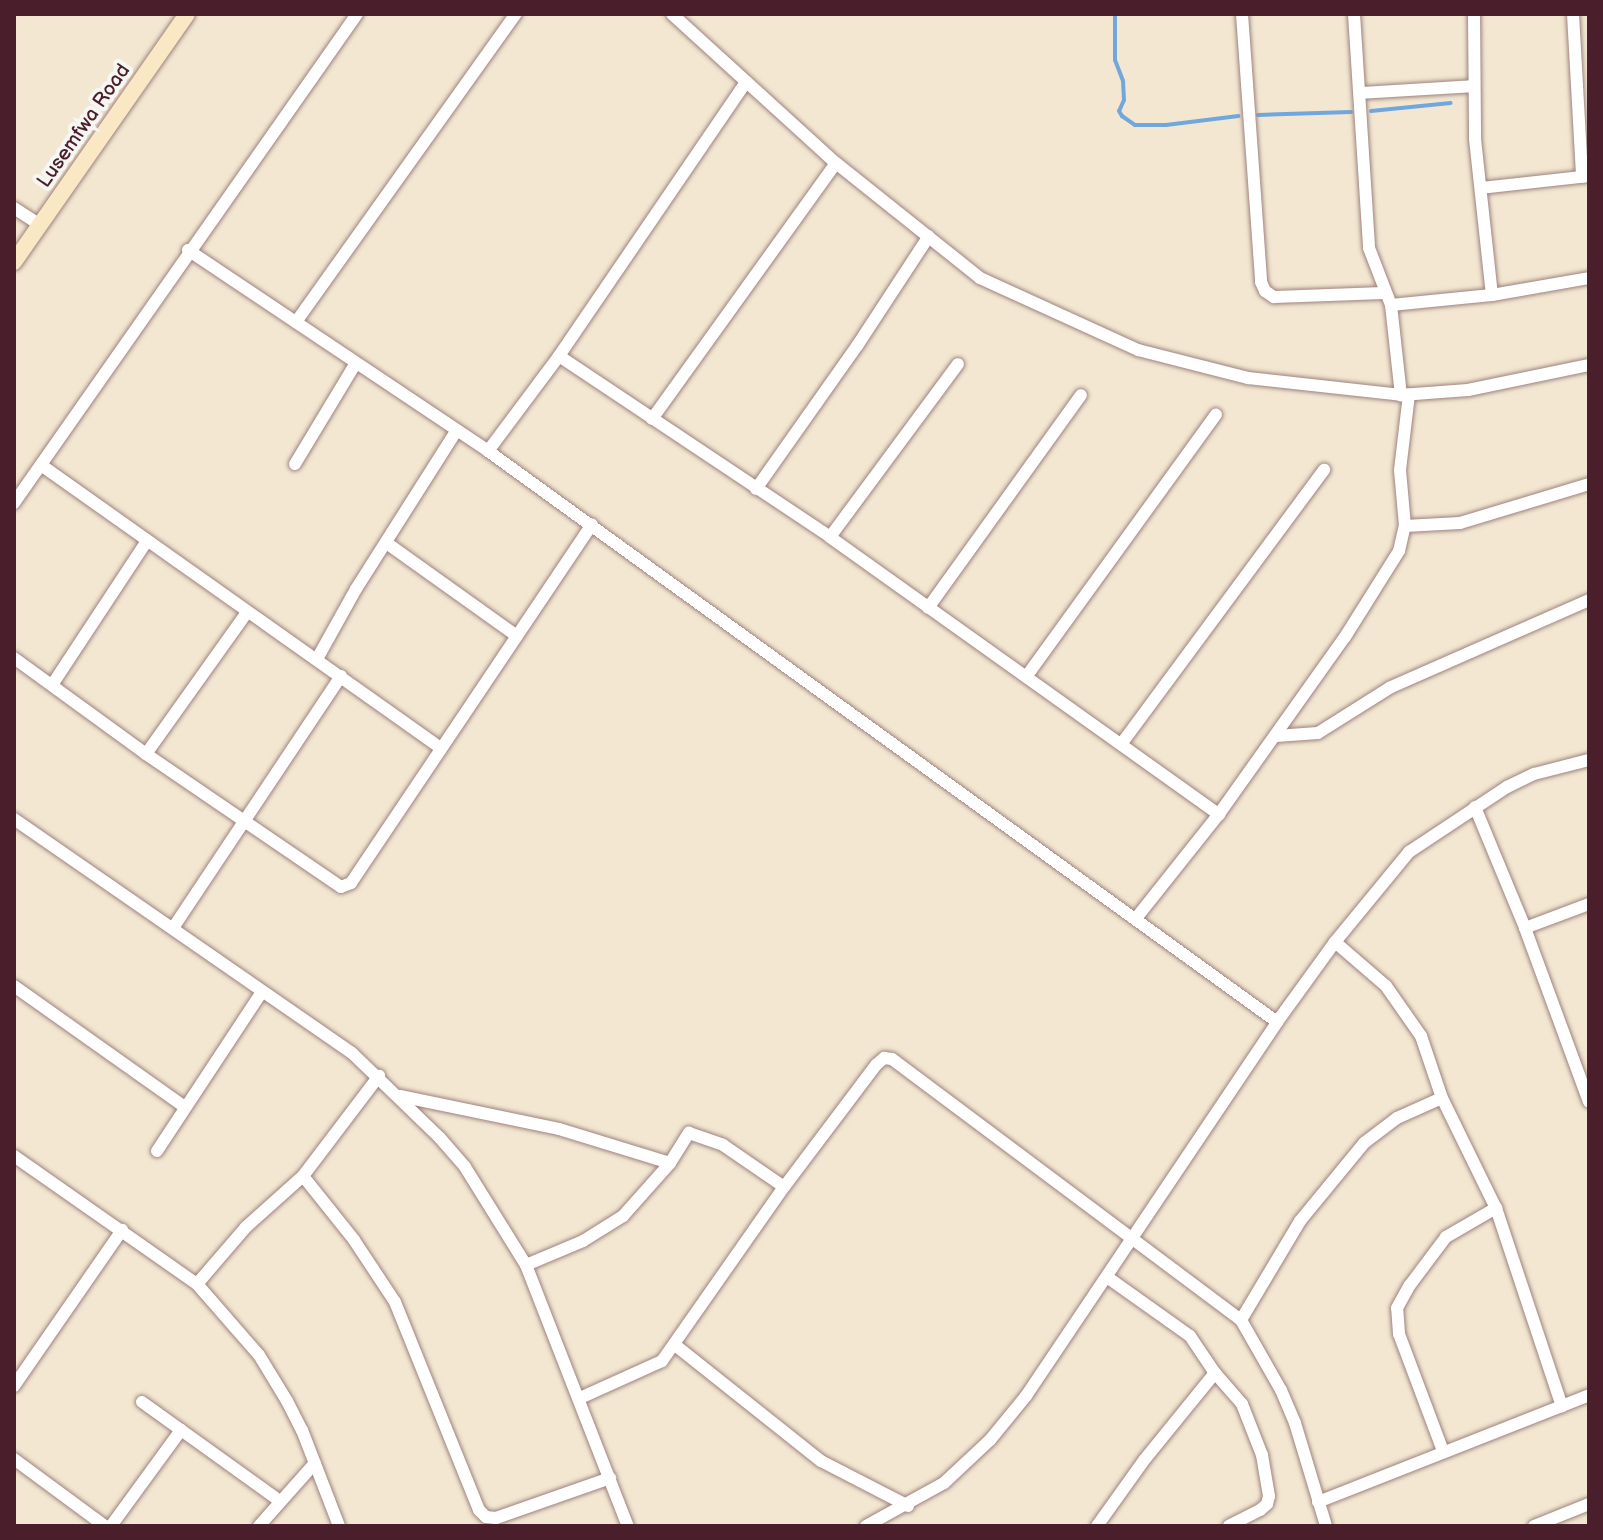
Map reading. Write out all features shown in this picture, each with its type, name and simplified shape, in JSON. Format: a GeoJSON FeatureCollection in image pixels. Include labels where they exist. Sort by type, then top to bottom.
{"type":"FeatureCollection","features":[{"type":"Feature","properties":{"kind":"street","name":"Lusemfwa Road"},"geometry":{"type":"LineString","coordinates":[[14,262],[187,14]]}},
{"type":"Feature","properties":{"kind":"street"},"geometry":{"type":"LineString","coordinates":[[14,503],[188,250],[357,14]]}},
{"type":"Feature","properties":{"kind":"street"},"geometry":{"type":"LineString","coordinates":[[296,322],[516,14]]}},
{"type":"Feature","properties":{"kind":"street"},"geometry":{"type":"LineString","coordinates":[[672,14],[836,163],[980,278],[1138,350],[1248,378],[1405,395],[1512,383],[1589,365]]}},
{"type":"Feature","properties":{"kind":"street"},"geometry":{"type":"LineString","coordinates":[[1242,14],[1261,282],[1265,291],[1274,297],[1384,293]]}},
{"type":"Feature","properties":{"kind":"street"},"geometry":{"type":"LineString","coordinates":[[1137,917],[1276,736],[1399,551],[1405,526],[1400,470],[1405,395],[1391,305],[1369,248],[1354,14]]}},
{"type":"Feature","properties":{"kind":"street"},"geometry":{"type":"LineString","coordinates":[[1474,14],[1474,86],[1492,295]]}},
{"type":"Feature","properties":{"kind":"street"},"geometry":{"type":"LineString","coordinates":[[1481,188],[1586,176],[1573,14]]}},
{"type":"Feature","properties":{"kind":"street"},"geometry":{"type":"LineString","coordinates":[[488,451],[559,356],[746,82]]}},
{"type":"Feature","properties":{"kind":"street"},"geometry":{"type":"LineString","coordinates":[[1360,93],[1474,86]]}},
{"type":"Feature","properties":{"kind":"street"},"geometry":{"type":"LineString","coordinates":[[652,419],[836,163]]}},
{"type":"Feature","properties":{"kind":"street"},"geometry":{"type":"LineString","coordinates":[[14,208],[40,225]]}},
{"type":"Feature","properties":{"kind":"street"},"geometry":{"type":"LineString","coordinates":[[756,489],[857,346],[929,236]]}},
{"type":"Feature","properties":{"kind":"street"},"geometry":{"type":"LineString","coordinates":[[188,250],[488,451],[1137,917],[1277,1022]]}},
{"type":"Feature","properties":{"kind":"street"},"geometry":{"type":"LineString","coordinates":[[1391,305],[1492,295],[1589,278]]}},
{"type":"Feature","properties":{"kind":"street"},"geometry":{"type":"LineString","coordinates":[[559,356],[830,537],[1219,814]]}},
{"type":"Feature","properties":{"kind":"street"},"geometry":{"type":"LineString","coordinates":[[295,464],[356,363]]}},
{"type":"Feature","properties":{"kind":"street"},"geometry":{"type":"LineString","coordinates":[[830,537],[958,364]]}},
{"type":"Feature","properties":{"kind":"street"},"geometry":{"type":"LineString","coordinates":[[928,608],[1081,395]]}},
{"type":"Feature","properties":{"kind":"street"},"geometry":{"type":"LineString","coordinates":[[1026,677],[1216,415]]}},
{"type":"Feature","properties":{"kind":"street"},"geometry":{"type":"LineString","coordinates":[[317,659],[356,589],[388,544],[457,430]]}},
{"type":"Feature","properties":{"kind":"street"},"geometry":{"type":"LineString","coordinates":[[41,465],[246,614],[317,659],[440,748]]}},
{"type":"Feature","properties":{"kind":"street"},"geometry":{"type":"LineString","coordinates":[[1122,743],[1324,470]]}},
{"type":"Feature","properties":{"kind":"street"},"geometry":{"type":"LineString","coordinates":[[1405,526],[1460,523],[1589,484]]}},
{"type":"Feature","properties":{"kind":"street"},"geometry":{"type":"LineString","coordinates":[[14,658],[146,754],[341,887],[351,883],[592,525]]}},
{"type":"Feature","properties":{"kind":"street"},"geometry":{"type":"LineString","coordinates":[[52,685],[147,541]]}},
{"type":"Feature","properties":{"kind":"street"},"geometry":{"type":"LineString","coordinates":[[388,544],[517,636]]}},
{"type":"Feature","properties":{"kind":"street"},"geometry":{"type":"LineString","coordinates":[[1276,736],[1318,733],[1391,687],[1589,600]]}},
{"type":"Feature","properties":{"kind":"street"},"geometry":{"type":"LineString","coordinates":[[146,754],[246,614]]}},
{"type":"Feature","properties":{"kind":"street"},"geometry":{"type":"LineString","coordinates":[[173,928],[341,676]]}},
{"type":"Feature","properties":{"kind":"street"},"geometry":{"type":"LineString","coordinates":[[866,1526],[908,1506],[944,1483],[990,1440],[1026,1396],[1277,1022],[1335,942],[1409,852],[1475,807],[1534,774],[1589,760]]}},
{"type":"Feature","properties":{"kind":"street"},"geometry":{"type":"LineString","coordinates":[[1475,807],[1525,928],[1588,1098]]}},
{"type":"Feature","properties":{"kind":"street"},"geometry":{"type":"LineString","coordinates":[[14,819],[334,1040],[400,1096],[465,1167],[526,1265],[628,1526]]}},
{"type":"Feature","properties":{"kind":"street"},"geometry":{"type":"LineString","coordinates":[[1525,928],[1589,904]]}},
{"type":"Feature","properties":{"kind":"street"},"geometry":{"type":"LineString","coordinates":[[1335,942],[1386,986],[1405,1008],[1421,1036],[1442,1098],[1496,1208],[1562,1406]]}},
{"type":"Feature","properties":{"kind":"street"},"geometry":{"type":"LineString","coordinates":[[14,986],[185,1107]]}},
{"type":"Feature","properties":{"kind":"street"},"geometry":{"type":"LineString","coordinates":[[157,1151],[262,992]]}},
{"type":"Feature","properties":{"kind":"street"},"geometry":{"type":"LineString","coordinates":[[580,1398],[656,1366],[675,1345],[784,1187],[876,1065],[884,1058],[892,1059],[1241,1320],[1281,1390],[1326,1526]]}},
{"type":"Feature","properties":{"kind":"street"},"geometry":{"type":"LineString","coordinates":[[197,1284],[246,1227],[303,1176],[379,1076]]}},
{"type":"Feature","properties":{"kind":"street"},"geometry":{"type":"LineString","coordinates":[[400,1096],[559,1129],[670,1163]]}},
{"type":"Feature","properties":{"kind":"street"},"geometry":{"type":"LineString","coordinates":[[1241,1320],[1300,1221],[1364,1143],[1397,1118],[1442,1098]]}},
{"type":"Feature","properties":{"kind":"street"},"geometry":{"type":"LineString","coordinates":[[526,1265],[605,1229],[623,1216],[670,1163],[683,1137],[696,1133],[723,1145],[784,1187]]}},
{"type":"Feature","properties":{"kind":"street"},"geometry":{"type":"LineString","coordinates":[[14,1156],[197,1284],[259,1355],[302,1430],[339,1526]]}},
{"type":"Feature","properties":{"kind":"street"},"geometry":{"type":"LineString","coordinates":[[303,1176],[354,1240],[395,1302],[479,1510],[486,1517],[496,1518],[610,1478]]}},
{"type":"Feature","properties":{"kind":"street"},"geometry":{"type":"LineString","coordinates":[[1443,1451],[1399,1334],[1397,1308],[1446,1237],[1496,1208]]}},
{"type":"Feature","properties":{"kind":"street"},"geometry":{"type":"LineString","coordinates":[[14,1386],[122,1230]]}},
{"type":"Feature","properties":{"kind":"street"},"geometry":{"type":"LineString","coordinates":[[1107,1277],[1190,1336],[1215,1373],[1242,1404],[1262,1455],[1269,1496],[1267,1504],[1260,1510],[1229,1526]]}},
{"type":"Feature","properties":{"kind":"street"},"geometry":{"type":"LineString","coordinates":[[675,1345],[821,1461],[908,1506]]}},
{"type":"Feature","properties":{"kind":"street"},"geometry":{"type":"LineString","coordinates":[[1097,1526],[1145,1459],[1215,1373]]}},
{"type":"Feature","properties":{"kind":"street"},"geometry":{"type":"LineString","coordinates":[[1318,1502],[1589,1395]]}},
{"type":"Feature","properties":{"kind":"street"},"geometry":{"type":"LineString","coordinates":[[142,1402],[280,1501]]}},
{"type":"Feature","properties":{"kind":"street"},"geometry":{"type":"LineString","coordinates":[[111,1526],[181,1430]]}},
{"type":"Feature","properties":{"kind":"street"},"geometry":{"type":"LineString","coordinates":[[14,1459],[105,1526]]}},
{"type":"Feature","properties":{"kind":"street"},"geometry":{"type":"LineString","coordinates":[[259,1526],[315,1463]]}},
{"type":"Feature","properties":{"kind":"street"},"geometry":{"type":"LineString","coordinates":[[1534,1526],[1589,1504]]}},
{"type":"Feature","properties":{"kind":"waterway"},"geometry":{"type":"LineString","coordinates":[[1115,14],[1115,60],[1123,81],[1124,100],[1119,111],[1122,116],[1135,125],[1166,125],[1238,116]]}},
{"type":"Feature","properties":{"kind":"waterway"},"geometry":{"type":"LineString","coordinates":[[1371,111],[1451,103]]}},
{"type":"Feature","properties":{"kind":"waterway"},"geometry":{"type":"LineString","coordinates":[[1258,115],[1351,112]]}}]}
